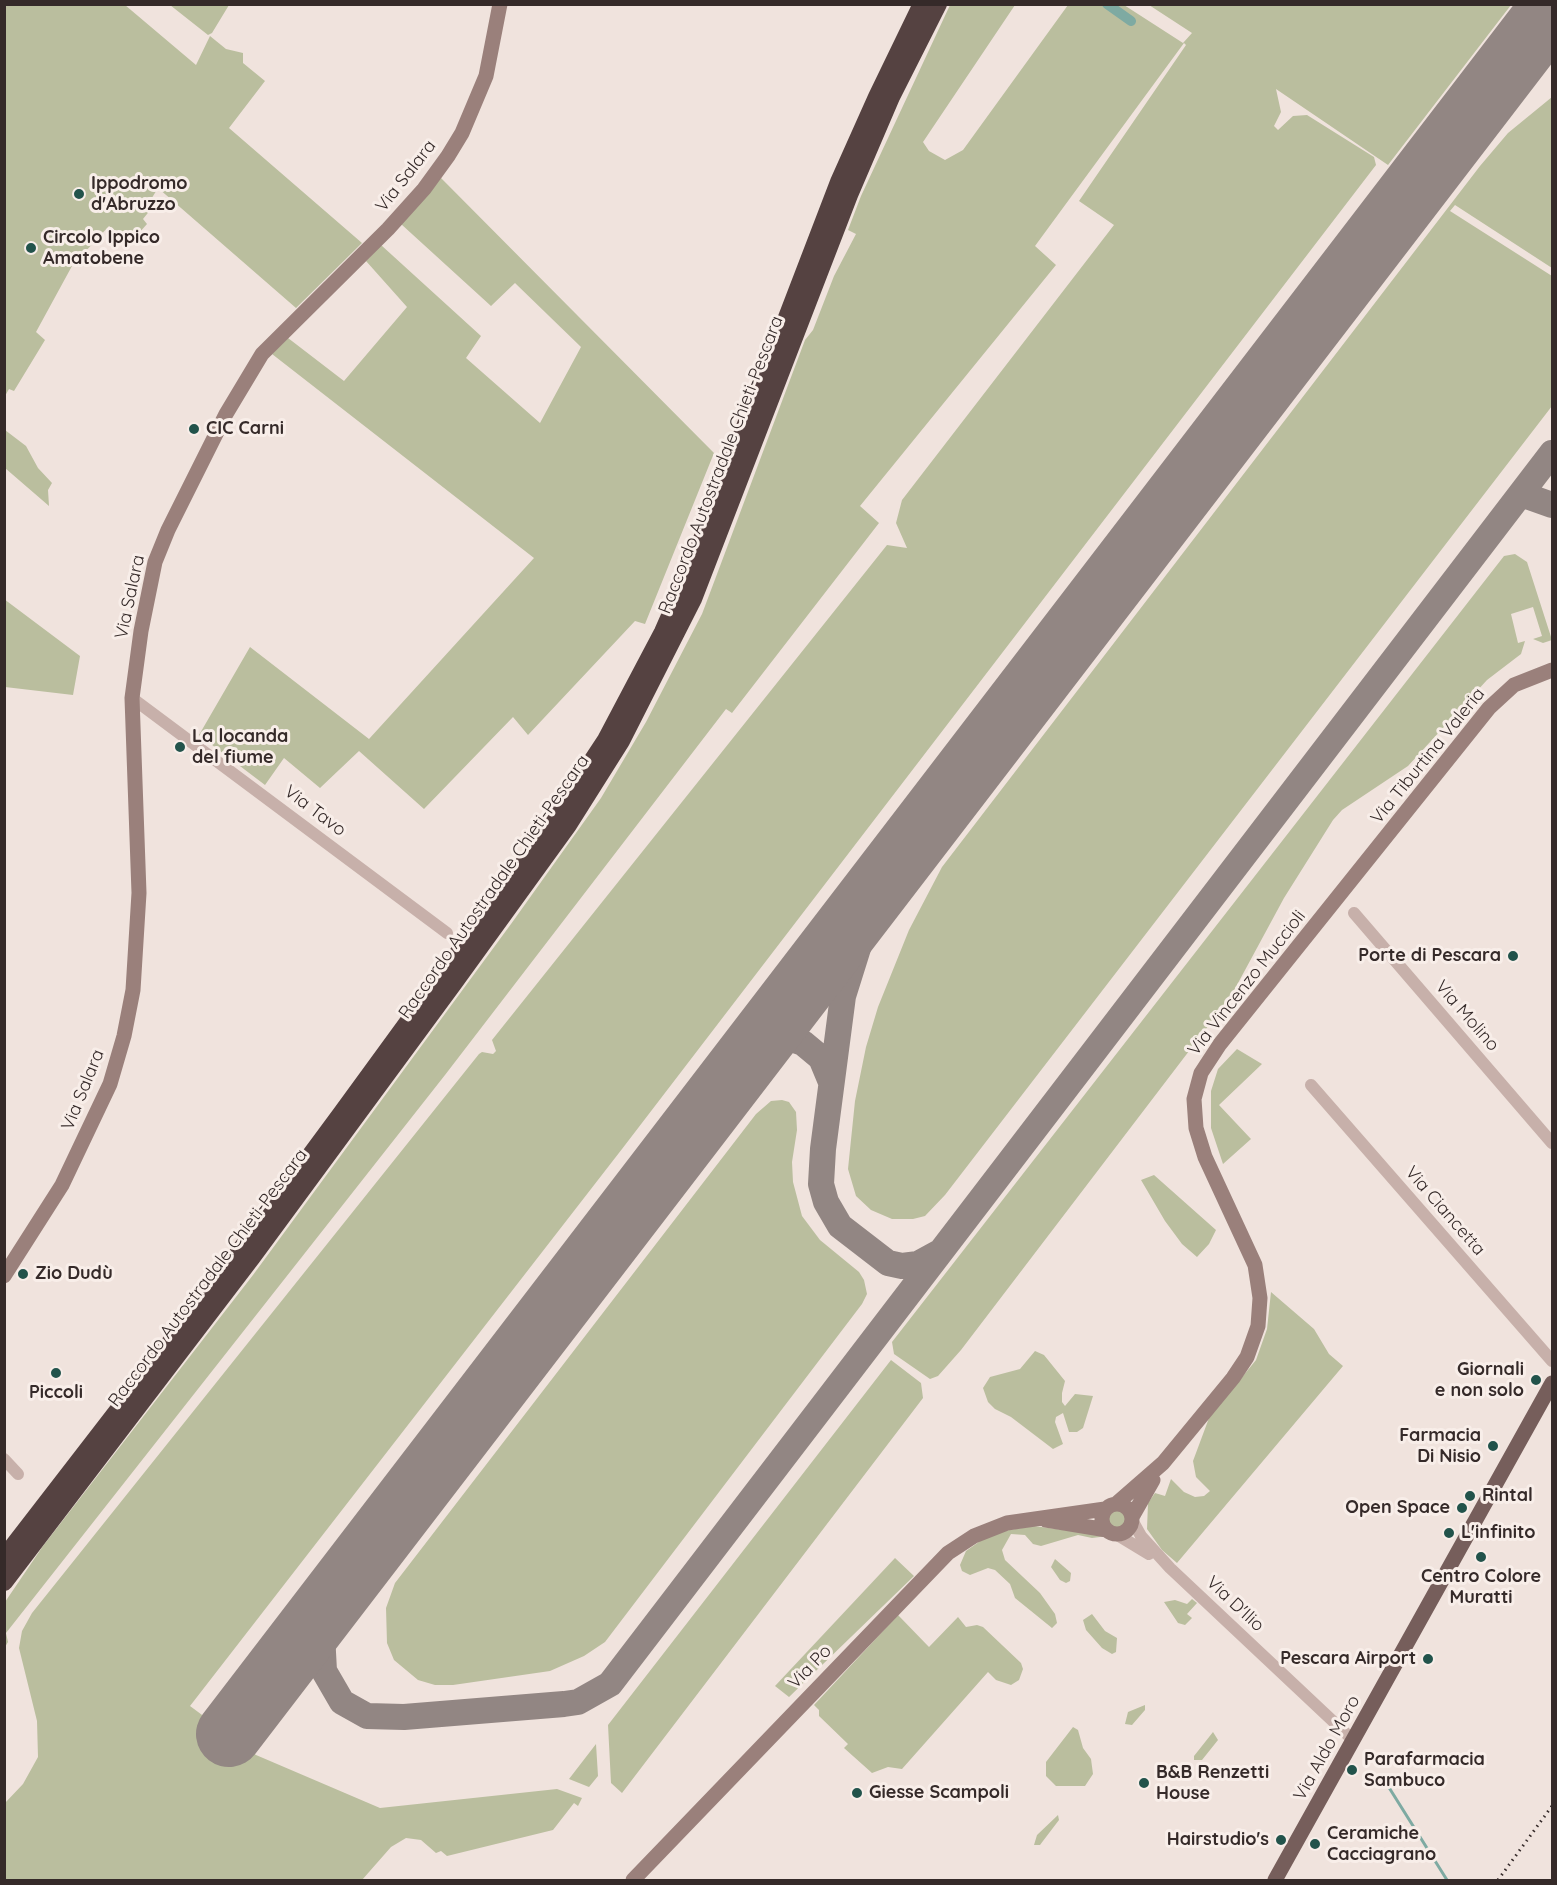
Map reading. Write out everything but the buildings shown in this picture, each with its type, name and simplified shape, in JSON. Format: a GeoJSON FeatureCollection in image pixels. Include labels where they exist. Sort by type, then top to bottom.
{"type":"FeatureCollection","features":[{"type":"Feature","properties":{"kind":"highway","name":"Raccordo Autostradale Chieti-Pescara"},"geometry":{"type":"LineString","coordinates":[[4,1558],[211,1290],[354,1096],[535,848],[606,740],[658,643],[689,573],[839,182],[922,4]]}},
{"type":"Feature","properties":{"kind":"highway","name":"Raccordo Autostradale Chieti-Pescara"},"geometry":{"type":"LineString","coordinates":[[4,1582],[226,1292],[434,1010],[549,852],[621,741],[693,599],[854,184],[896,89],[938,4]]}},
{"type":"Feature","properties":{"kind":"main road","name":"Via Aldo Moro"},"geometry":{"type":"LineString","coordinates":[[1275,1881],[1552,1383]]}},
{"type":"Feature","properties":{"kind":"street","name":"Via Salara"},"geometry":{"type":"LineString","coordinates":[[4,1276],[62,1185],[110,1084],[124,1036],[133,990],[139,902],[132,698],[141,631],[155,562],[168,530],[226,414],[262,354],[388,229],[442,164],[462,133],[486,76],[500,4]]}},
{"type":"Feature","properties":{"kind":"street","name":"Via Tiburtina Valeria"},"geometry":{"type":"LineString","coordinates":[[1349,886],[1497,700],[1520,682],[1552,670]]}},
{"type":"Feature","properties":{"kind":"street","name":"Via Tavo"},"geometry":{"type":"LineString","coordinates":[[132,698],[447,933]]}},
{"type":"Feature","properties":{"kind":"street","name":"Via Vincenzo Muccioli"},"geometry":{"type":"LineString","coordinates":[[1132,1518],[1163,1463],[1238,1372],[1251,1349],[1260,1317],[1260,1288],[1253,1258],[1199,1141],[1194,1110],[1198,1080],[1207,1061],[1220,1044],[1349,886]]}},
{"type":"Feature","properties":{"kind":"street","name":"Via Molino"},"geometry":{"type":"LineString","coordinates":[[1354,913],[1552,1143]]}},
{"type":"Feature","properties":{"kind":"street","name":"Via Ciancetta"},"geometry":{"type":"LineString","coordinates":[[1311,1085],[1552,1360]]}},
{"type":"Feature","properties":{"kind":"street"},"geometry":{"type":"LineString","coordinates":[[4,1459],[18,1474]]}},
{"type":"Feature","properties":{"kind":"street","name":"Via Vincenzo Muccioli"},"geometry":{"type":"LineString","coordinates":[[1111,1506],[1163,1463]]}},
{"type":"Feature","properties":{"kind":"street"},"geometry":{"type":"LineString","coordinates":[[1111,1506],[1125,1506],[1132,1518],[1128,1528],[1112,1532],[1102,1518],[1111,1506]]}},
{"type":"Feature","properties":{"kind":"street","name":"Via Po"},"geometry":{"type":"LineString","coordinates":[[633,1881],[948,1553],[994,1527],[1020,1520],[1040,1519],[1111,1506]]}},
{"type":"Feature","properties":{"kind":"street","name":"Via D'Ilio"},"geometry":{"type":"LineString","coordinates":[[1132,1518],[1141,1536],[1170,1568],[1354,1741]]}},
{"type":"Feature","properties":{"kind":"street","name":"Via Po"},"geometry":{"type":"LineString","coordinates":[[1040,1519],[1112,1532]]}},
{"type":"Feature","properties":{"kind":"street","name":"Via D'Ilio"},"geometry":{"type":"LineString","coordinates":[[1112,1532],[1170,1568]]}},
{"type":"Feature","properties":{"kind":"green space"},"geometry":{"type":"Polygon","coordinates":[[[4,5],[125,5],[196,65],[210,36],[226,49],[243,53],[243,63],[265,81],[229,128],[362,243],[296,308],[158,188],[150,201],[155,204],[143,219],[147,224],[131,242],[109,226],[72,266],[36,332],[45,340],[14,391],[9,389],[5,396],[4,5]]]}},
{"type":"Feature","properties":{"kind":"green space"},"geometry":{"type":"Polygon","coordinates":[[[170,5],[229,5],[212,33],[208,35],[170,5]]]}},
{"type":"Feature","properties":{"kind":"green space"},"geometry":{"type":"Polygon","coordinates":[[[950,5],[1015,5],[923,142],[929,151],[945,160],[963,150],[1068,5],[1124,5],[1183,43],[1192,33],[1149,5],[1511,5],[1388,165],[1276,89],[1281,112],[1274,126],[1278,130],[1293,116],[1307,115],[1374,157],[1376,165],[622,1149],[190,1706],[256,1755],[380,1808],[557,1789],[582,1798],[578,1806],[574,1803],[553,1830],[447,1856],[441,1851],[436,1853],[421,1840],[406,1838],[391,1847],[362,1880],[5,1880],[5,1803],[23,1784],[38,1757],[37,1721],[19,1648],[22,1631],[32,1613],[479,1054],[482,1052],[493,1054],[496,1051],[492,1040],[887,545],[907,548],[896,523],[902,500],[1114,225],[1079,201],[1186,45],[1184,43],[1035,246],[1056,265],[860,506],[879,523],[732,713],[726,709],[445,1075],[6,1633],[8,1642],[5,1647],[5,1602],[43,1546],[253,1275],[511,924],[601,798],[646,722],[702,614],[805,340],[813,330],[834,276],[856,234],[848,230],[861,196],[950,5]]]}},
{"type":"Feature","properties":{"kind":"green space"},"geometry":{"type":"Polygon","coordinates":[[[1552,97],[1552,268],[1455,205],[1450,211],[1552,276],[1552,406],[945,1195],[925,1216],[913,1219],[892,1219],[871,1210],[856,1196],[848,1169],[855,1101],[866,1047],[878,1007],[909,930],[942,867],[1480,166],[1508,133],[1552,97]]]}},
{"type":"Feature","properties":{"kind":"green space"},"geometry":{"type":"Polygon","coordinates":[[[441,178],[714,453],[645,624],[635,621],[528,735],[513,717],[424,809],[359,751],[320,788],[284,758],[265,785],[199,735],[250,647],[369,739],[534,558],[272,354],[288,338],[344,381],[407,307],[366,261],[381,245],[481,336],[466,358],[540,423],[581,347],[515,283],[491,306],[401,224],[441,178]]]}},
{"type":"Feature","properties":{"kind":"green space"},"geometry":{"type":"Polygon","coordinates":[[[5,430],[26,446],[38,468],[52,483],[48,490],[49,506],[5,468],[5,430]]]}},
{"type":"Feature","properties":{"kind":"green space"},"geometry":{"type":"Polygon","coordinates":[[[1515,554],[1527,562],[1552,640],[1543,643],[1533,639],[1542,636],[1533,607],[1511,614],[1518,643],[1525,641],[1521,654],[1487,680],[1408,766],[1342,810],[1333,820],[1284,898],[1231,996],[961,1350],[938,1376],[930,1379],[894,1354],[892,1342],[1504,556],[1515,554]]]}},
{"type":"Feature","properties":{"kind":"green space"},"geometry":{"type":"Polygon","coordinates":[[[4,599],[80,656],[73,695],[5,687],[4,599]]]}},
{"type":"Feature","properties":{"kind":"green space"},"geometry":{"type":"Polygon","coordinates":[[[1237,1049],[1262,1064],[1219,1105],[1251,1139],[1223,1164],[1211,1128],[1211,1091],[1218,1069],[1237,1049]]]}},
{"type":"Feature","properties":{"kind":"green space"},"geometry":{"type":"Polygon","coordinates":[[[771,1101],[789,1102],[796,1112],[797,1130],[792,1162],[793,1182],[802,1216],[820,1240],[859,1272],[864,1280],[867,1294],[862,1304],[605,1642],[584,1656],[550,1671],[453,1685],[435,1685],[418,1680],[394,1660],[387,1643],[386,1608],[395,1583],[756,1114],[771,1101]]]}},
{"type":"Feature","properties":{"kind":"green space"},"geometry":{"type":"Polygon","coordinates":[[[1154,1175],[1216,1230],[1209,1244],[1197,1257],[1182,1244],[1165,1221],[1141,1180],[1154,1175]]]}},
{"type":"Feature","properties":{"kind":"green space"},"geometry":{"type":"Polygon","coordinates":[[[1271,1292],[1314,1329],[1329,1354],[1343,1366],[1177,1563],[1162,1550],[1147,1529],[1148,1503],[1155,1493],[1165,1496],[1171,1479],[1184,1492],[1195,1497],[1204,1496],[1210,1491],[1196,1477],[1193,1461],[1209,1418],[1256,1360],[1267,1329],[1271,1292]]]}},
{"type":"Feature","properties":{"kind":"green space"},"geometry":{"type":"Polygon","coordinates":[[[1035,1351],[1044,1355],[1065,1381],[1062,1402],[1065,1406],[1075,1394],[1093,1396],[1083,1428],[1077,1432],[1069,1432],[1063,1413],[1056,1417],[1055,1422],[1063,1444],[1053,1449],[1011,1417],[995,1409],[988,1402],[983,1388],[990,1377],[1020,1369],[1035,1351]]]}},
{"type":"Feature","properties":{"kind":"green space"},"geometry":{"type":"Polygon","coordinates":[[[891,1360],[921,1383],[923,1398],[622,1793],[611,1783],[608,1725],[891,1360]]]}},
{"type":"Feature","properties":{"kind":"green space"},"geometry":{"type":"Polygon","coordinates":[[[1117,1510],[1123,1513],[1126,1519],[1123,1525],[1117,1528],[1111,1525],[1108,1519],[1111,1513],[1117,1510]]]}},
{"type":"Feature","properties":{"kind":"green space"},"geometry":{"type":"Polygon","coordinates":[[[1034,1526],[1108,1536],[1092,1538],[1078,1535],[1041,1546],[1033,1544],[1025,1535],[1011,1534],[1002,1550],[1005,1560],[1040,1593],[1055,1614],[1057,1623],[1052,1628],[1015,1598],[1010,1584],[995,1570],[988,1568],[970,1575],[962,1571],[960,1565],[966,1551],[986,1537],[997,1532],[1034,1526]]]}},
{"type":"Feature","properties":{"kind":"green space"},"geometry":{"type":"Polygon","coordinates":[[[895,1558],[914,1576],[789,1697],[775,1686],[895,1558]]]}},
{"type":"Feature","properties":{"kind":"green space"},"geometry":{"type":"Polygon","coordinates":[[[1055,1559],[1071,1573],[1070,1581],[1066,1583],[1060,1580],[1051,1567],[1055,1559]]]}},
{"type":"Feature","properties":{"kind":"green space"},"geometry":{"type":"Polygon","coordinates":[[[1192,1599],[1197,1603],[1187,1614],[1192,1618],[1185,1625],[1178,1623],[1164,1602],[1175,1600],[1187,1604],[1192,1599]]]}},
{"type":"Feature","properties":{"kind":"green space"},"geometry":{"type":"Polygon","coordinates":[[[1092,1614],[1105,1631],[1117,1638],[1116,1652],[1112,1654],[1102,1648],[1086,1630],[1083,1620],[1092,1614]]]}},
{"type":"Feature","properties":{"kind":"green space"},"geometry":{"type":"Polygon","coordinates":[[[898,1615],[929,1647],[958,1617],[966,1627],[977,1625],[983,1627],[1021,1663],[1023,1669],[1019,1680],[1011,1685],[996,1680],[988,1672],[902,1769],[888,1767],[872,1773],[844,1748],[848,1744],[819,1716],[819,1710],[814,1705],[898,1615]]]}},
{"type":"Feature","properties":{"kind":"green space"},"geometry":{"type":"Polygon","coordinates":[[[1145,1705],[1145,1710],[1132,1725],[1125,1724],[1128,1712],[1145,1705]]]}},
{"type":"Feature","properties":{"kind":"green space"},"geometry":{"type":"Polygon","coordinates":[[[1073,1727],[1078,1730],[1083,1748],[1091,1759],[1093,1774],[1085,1786],[1056,1786],[1046,1776],[1046,1762],[1073,1727]]]}},
{"type":"Feature","properties":{"kind":"green space"},"geometry":{"type":"Polygon","coordinates":[[[1213,1732],[1218,1740],[1202,1760],[1194,1760],[1194,1756],[1213,1732]]]}},
{"type":"Feature","properties":{"kind":"green space"},"geometry":{"type":"Polygon","coordinates":[[[596,1744],[598,1776],[589,1787],[569,1779],[596,1744]]]}},
{"type":"Feature","properties":{"kind":"green space"},"geometry":{"type":"Polygon","coordinates":[[[1058,1815],[1059,1820],[1040,1845],[1034,1845],[1037,1835],[1058,1815]]]}},
{"type":"Feature","properties":{"kind":"waterway"},"geometry":{"type":"LineString","coordinates":[[1107,4],[1131,21]]}},
{"type":"Feature","properties":{"kind":"waterway"},"geometry":{"type":"LineString","coordinates":[[1383,1778],[1447,1880]]}},
{"type":"Feature","properties":{"kind":"taxiway"},"geometry":{"type":"LineString","coordinates":[[1497,81],[1518,61],[1552,39]]}},
{"type":"Feature","properties":{"kind":"taxiway"},"geometry":{"type":"LineString","coordinates":[[333,1601],[322,1634],[324,1671],[342,1702],[367,1716],[404,1717],[564,1704],[578,1702],[610,1684],[1552,453]]}},
{"type":"Feature","properties":{"kind":"taxiway"},"geometry":{"type":"LineString","coordinates":[[1521,494],[1552,505]]}},
{"type":"Feature","properties":{"kind":"taxiway"},"geometry":{"type":"LineString","coordinates":[[906,853],[864,929],[843,996],[823,1149],[821,1184],[826,1202],[840,1226],[888,1263],[902,1266],[918,1264],[940,1252]]}},
{"type":"Feature","properties":{"kind":"taxiway"},"geometry":{"type":"LineString","coordinates":[[753,1053],[770,1040],[788,1038],[803,1043],[821,1058],[831,1082]]}},
{"type":"Feature","properties":{"kind":"runway"},"geometry":{"type":"LineString","coordinates":[[229,1734],[1552,9]]}},
{"type":"Feature","properties":{"kind":"railway"},"geometry":{"type":"LineString","coordinates":[[1498,1880],[1552,1806]]}},
{"type":"Feature","properties":{"kind":"place","name":"Ippodromo d'Abruzzo"},"geometry":{"type":"Point","coordinates":[79,194]}},
{"type":"Feature","properties":{"kind":"place","name":"Circolo Ippico Amatobene"},"geometry":{"type":"Point","coordinates":[31,248]}},
{"type":"Feature","properties":{"kind":"place","name":"CIC Carni"},"geometry":{"type":"Point","coordinates":[194,429]}},
{"type":"Feature","properties":{"kind":"place","name":"La locanda del fiume"},"geometry":{"type":"Point","coordinates":[180,747]}},
{"type":"Feature","properties":{"kind":"place","name":"Porte di Pescara"},"geometry":{"type":"Point","coordinates":[1513,956]}},
{"type":"Feature","properties":{"kind":"place","name":"Zio Dudù"},"geometry":{"type":"Point","coordinates":[23,1274]}},
{"type":"Feature","properties":{"kind":"place","name":"Piccoli"},"geometry":{"type":"Point","coordinates":[56,1373]}},
{"type":"Feature","properties":{"kind":"place","name":"Giornali e non solo"},"geometry":{"type":"Point","coordinates":[1536,1380]}},
{"type":"Feature","properties":{"kind":"place","name":"Farmacia Di Nisio"},"geometry":{"type":"Point","coordinates":[1493,1446]}},
{"type":"Feature","properties":{"kind":"place","name":"Rintal"},"geometry":{"type":"Point","coordinates":[1470,1496]}},
{"type":"Feature","properties":{"kind":"place","name":"Open Space"},"geometry":{"type":"Point","coordinates":[1462,1508]}},
{"type":"Feature","properties":{"kind":"place","name":"L'infinito"},"geometry":{"type":"Point","coordinates":[1449,1533]}},
{"type":"Feature","properties":{"kind":"place","name":"Centro Colore Muratti"},"geometry":{"type":"Point","coordinates":[1481,1557]}},
{"type":"Feature","properties":{"kind":"place","name":"Pescara Airport"},"geometry":{"type":"Point","coordinates":[1428,1659]}},
{"type":"Feature","properties":{"kind":"place","name":"Parafarmacia Sambuco"},"geometry":{"type":"Point","coordinates":[1352,1770]}},
{"type":"Feature","properties":{"kind":"place","name":"B&B Renzetti House"},"geometry":{"type":"Point","coordinates":[1144,1783]}},
{"type":"Feature","properties":{"kind":"place","name":"Giesse Scampoli"},"geometry":{"type":"Point","coordinates":[857,1793]}},
{"type":"Feature","properties":{"kind":"place","name":"Hairstudio's"},"geometry":{"type":"Point","coordinates":[1281,1840]}},
{"type":"Feature","properties":{"kind":"place","name":"Ceramiche Cacciagrano"},"geometry":{"type":"Point","coordinates":[1315,1844]}}]}
